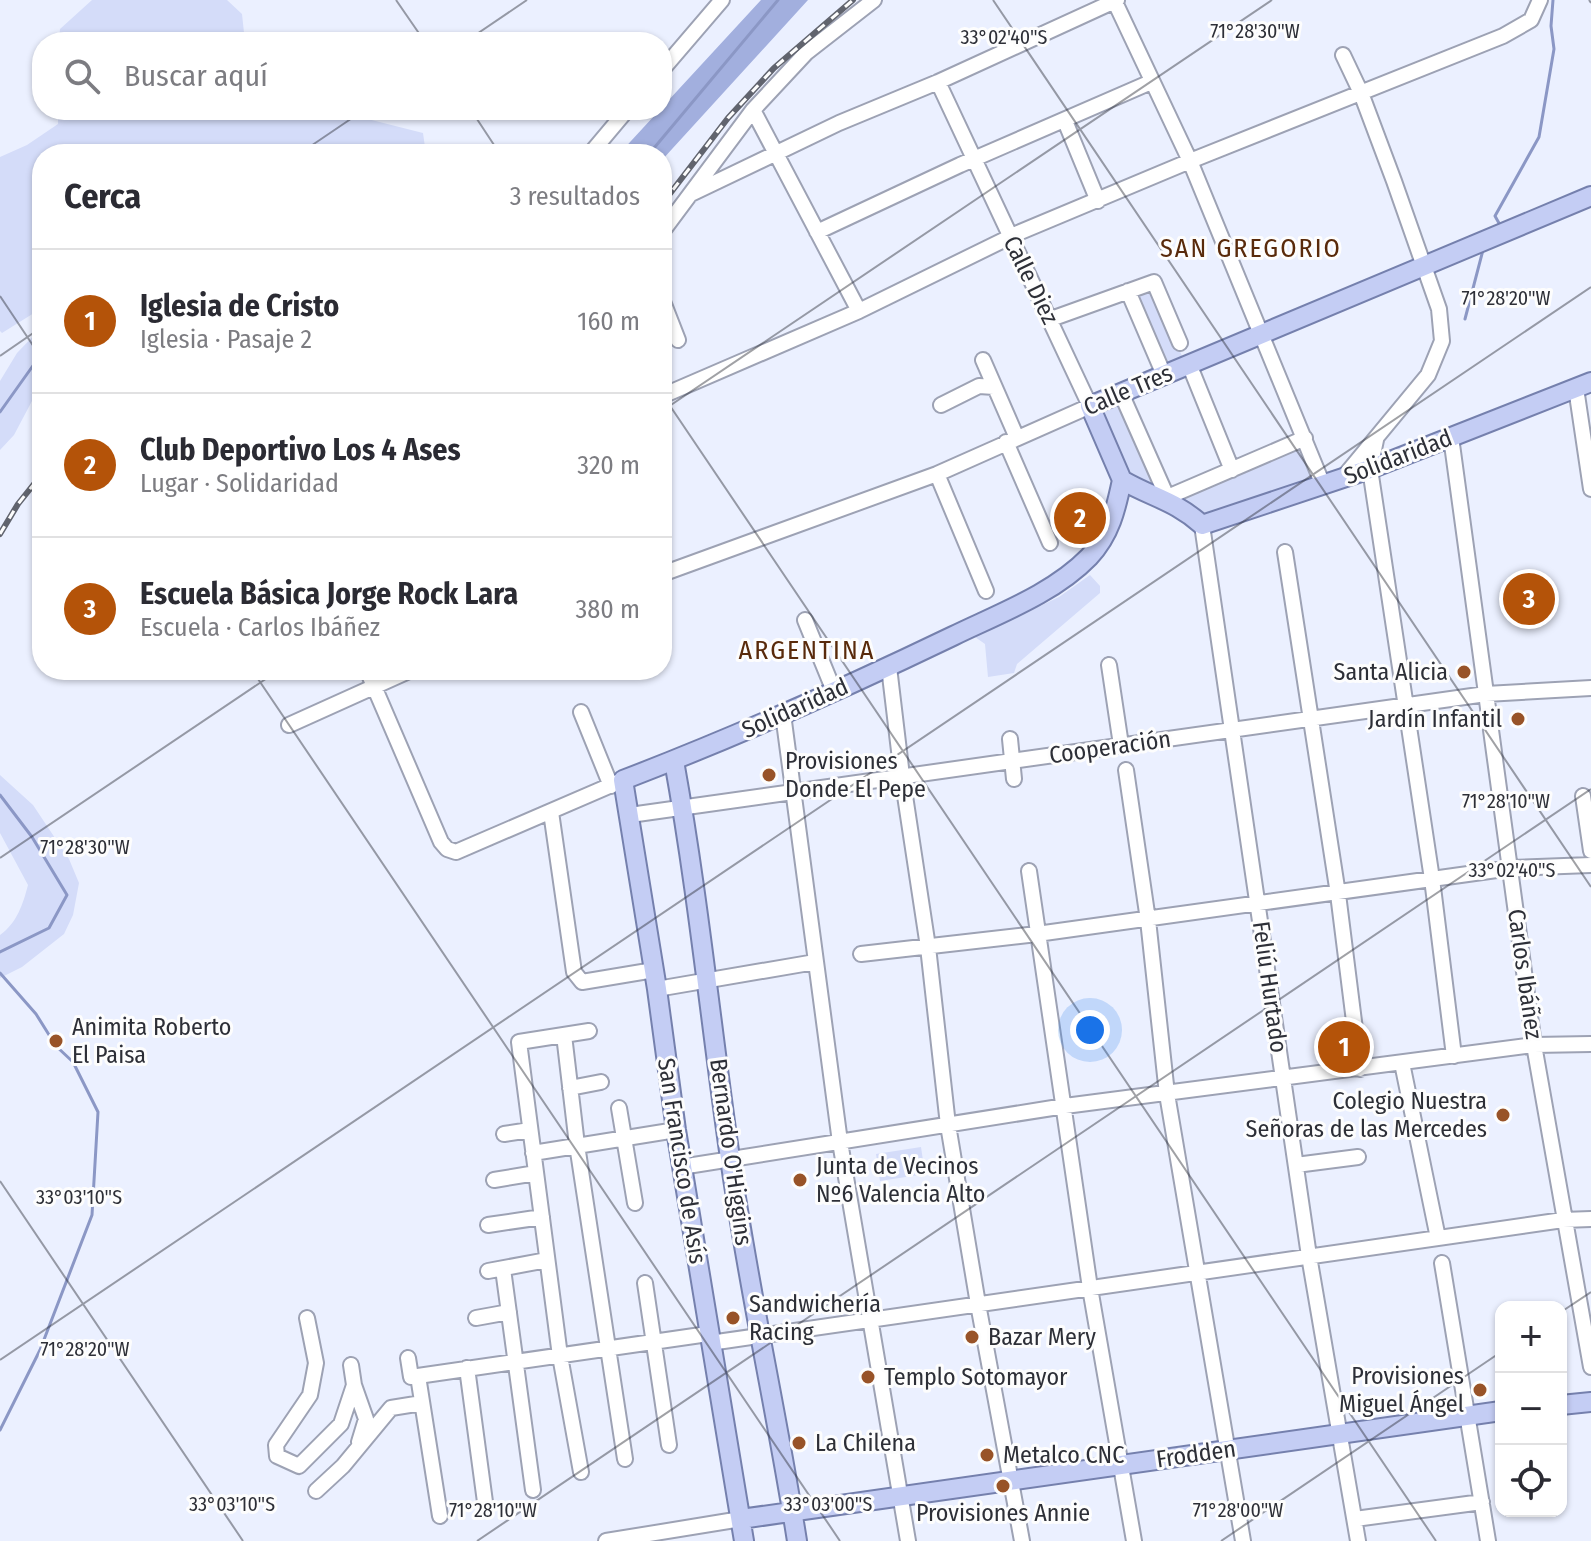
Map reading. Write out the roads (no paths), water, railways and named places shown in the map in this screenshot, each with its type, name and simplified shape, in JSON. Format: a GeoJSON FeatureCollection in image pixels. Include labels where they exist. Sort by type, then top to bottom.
{"type":"FeatureCollection","features":[{"type":"Feature","properties":{"kind":"main road","name":"Calle Tres"},"geometry":{"type":"LineString","coordinates":[[1090,406],[1591,196]]}},
{"type":"Feature","properties":{"kind":"main road","name":"Solidaridad"},"geometry":{"type":"LineString","coordinates":[[1202,525],[1370,469],[1584,385]]}},
{"type":"Feature","properties":{"kind":"main road","name":"Calle Diez"},"geometry":{"type":"LineString","coordinates":[[1090,406],[1122,480]]}},
{"type":"Feature","properties":{"kind":"main road","name":"Solidaridad"},"geometry":{"type":"LineString","coordinates":[[617,783],[889,667],[1026,601],[1073,570],[1092,552],[1114,516],[1122,480]]}},
{"type":"Feature","properties":{"kind":"main road"},"geometry":{"type":"LineString","coordinates":[[1122,480],[1187,511],[1202,525]]}},
{"type":"Feature","properties":{"kind":"main road","name":"Bernardo O'Higgins"},"geometry":{"type":"LineString","coordinates":[[674,761],[708,980],[730,1158],[797,1541]]}},
{"type":"Feature","properties":{"kind":"main road","name":"San Francisco de Asís"},"geometry":{"type":"LineString","coordinates":[[617,783],[630,815],[681,1167],[744,1541]]}},
{"type":"Feature","properties":{"kind":"main road"},"geometry":{"type":"LineString","coordinates":[[1567,1404],[1591,1402]]}},
{"type":"Feature","properties":{"kind":"main road","name":"Frodden"},"geometry":{"type":"LineString","coordinates":[[741,1519],[1495,1412]]}},
{"type":"Feature","properties":{"kind":"street"},"geometry":{"type":"LineString","coordinates":[[672,58],[722,0]]}},
{"type":"Feature","properties":{"kind":"street"},"geometry":{"type":"LineString","coordinates":[[672,219],[753,110],[806,53],[874,0]]}},
{"type":"Feature","properties":{"kind":"street"},"geometry":{"type":"LineString","coordinates":[[691,194],[775,152],[1115,1],[1190,161],[1323,485]]}},
{"type":"Feature","properties":{"kind":"street"},"geometry":{"type":"LineString","coordinates":[[672,392],[859,311],[1010,238],[1190,161],[1503,36],[1531,20],[1539,3]]}},
{"type":"Feature","properties":{"kind":"street"},"geometry":{"type":"LineString","coordinates":[[1342,479],[1428,375],[1439,353],[1442,328],[1439,309],[1424,266],[1361,93],[1343,55]]}},
{"type":"Feature","properties":{"kind":"street","name":"Calle Diez"},"geometry":{"type":"LineString","coordinates":[[938,82],[1090,406]]}},
{"type":"Feature","properties":{"kind":"street"},"geometry":{"type":"LineString","coordinates":[[817,232],[973,159],[1151,82]]}},
{"type":"Feature","properties":{"kind":"street"},"geometry":{"type":"LineString","coordinates":[[753,110],[859,311]]}},
{"type":"Feature","properties":{"kind":"street"},"geometry":{"type":"LineString","coordinates":[[598,144],[619,120]]}},
{"type":"Feature","properties":{"kind":"street"},"geometry":{"type":"LineString","coordinates":[[1065,121],[1098,201]]}},
{"type":"Feature","properties":{"kind":"street"},"geometry":{"type":"LineString","coordinates":[[1051,319],[1154,282],[1180,343]]}},
{"type":"Feature","properties":{"kind":"street"},"geometry":{"type":"LineString","coordinates":[[1128,291],[1164,375]]}},
{"type":"Feature","properties":{"kind":"street"},"geometry":{"type":"LineString","coordinates":[[672,325],[678,340]]}},
{"type":"Feature","properties":{"kind":"street"},"geometry":{"type":"LineString","coordinates":[[983,360],[1050,543]]}},
{"type":"Feature","properties":{"kind":"street"},"geometry":{"type":"LineString","coordinates":[[1189,364],[1232,470]]}},
{"type":"Feature","properties":{"kind":"street"},"geometry":{"type":"LineString","coordinates":[[1584,385],[1591,489]]}},
{"type":"Feature","properties":{"kind":"street"},"geometry":{"type":"LineString","coordinates":[[941,405],[979,386],[994,387]]}},
{"type":"Feature","properties":{"kind":"street"},"geometry":{"type":"LineString","coordinates":[[1121,393],[1164,490],[1163,499],[1305,438]]}},
{"type":"Feature","properties":{"kind":"street","name":"Calle Tres"},"geometry":{"type":"LineString","coordinates":[[672,570],[937,474],[1090,406]]}},
{"type":"Feature","properties":{"kind":"street","name":"Carlos Ibáñez"},"geometry":{"type":"LineString","coordinates":[[1451,437],[1534,1045],[1591,1367]]}},
{"type":"Feature","properties":{"kind":"street"},"geometry":{"type":"LineString","coordinates":[[1376,440],[1370,469],[1432,879],[1454,1056]]}},
{"type":"Feature","properties":{"kind":"street"},"geometry":{"type":"LineString","coordinates":[[937,474],[986,591]]}},
{"type":"Feature","properties":{"kind":"street","name":"Feliú Hurtado"},"geometry":{"type":"LineString","coordinates":[[1202,525],[1309,1256],[1358,1541]]}},
{"type":"Feature","properties":{"kind":"street"},"geometry":{"type":"LineString","coordinates":[[1285,552],[1338,894],[1360,1069]]}},
{"type":"Feature","properties":{"kind":"street"},"geometry":{"type":"LineString","coordinates":[[805,620],[834,691]]}},
{"type":"Feature","properties":{"kind":"street"},"geometry":{"type":"LineString","coordinates":[[1109,665],[1121,745]]}},
{"type":"Feature","properties":{"kind":"street"},"geometry":{"type":"LineString","coordinates":[[889,667],[928,947],[948,1125],[1022,1541]]}},
{"type":"Feature","properties":{"kind":"street"},"geometry":{"type":"LineString","coordinates":[[371,680],[374,686]]}},
{"type":"Feature","properties":{"kind":"street"},"geometry":{"type":"LineString","coordinates":[[289,725],[388,680]]}},
{"type":"Feature","properties":{"kind":"street","name":"Solidaridad"},"geometry":{"type":"LineString","coordinates":[[374,686],[441,842],[447,849],[456,852],[617,783]]}},
{"type":"Feature","properties":{"kind":"street","name":"Cooperación"},"geometry":{"type":"LineString","coordinates":[[630,815],[1486,694],[1591,688]]}},
{"type":"Feature","properties":{"kind":"street"},"geometry":{"type":"LineString","coordinates":[[581,712],[617,783]]}},
{"type":"Feature","properties":{"kind":"street"},"geometry":{"type":"LineString","coordinates":[[783,714],[840,1142],[908,1541]]}},
{"type":"Feature","properties":{"kind":"street"},"geometry":{"type":"LineString","coordinates":[[1010,739],[1014,779]]}},
{"type":"Feature","properties":{"kind":"street"},"geometry":{"type":"LineString","coordinates":[[1126,770],[1148,920],[1167,1094],[1243,1541]]}},
{"type":"Feature","properties":{"kind":"street"},"geometry":{"type":"LineString","coordinates":[[1583,796],[1591,851]]}},
{"type":"Feature","properties":{"kind":"street"},"geometry":{"type":"LineString","coordinates":[[551,812],[574,972],[582,982],[708,980],[815,962]]}},
{"type":"Feature","properties":{"kind":"street"},"geometry":{"type":"LineString","coordinates":[[861,954],[1148,920],[1511,868],[1591,865]]}},
{"type":"Feature","properties":{"kind":"street"},"geometry":{"type":"LineString","coordinates":[[1029,871],[1090,1288],[1134,1541]]}},
{"type":"Feature","properties":{"kind":"street"},"geometry":{"type":"LineString","coordinates":[[581,1472],[560,1356],[519,1042],[589,1031]]}},
{"type":"Feature","properties":{"kind":"street"},"geometry":{"type":"LineString","coordinates":[[564,1035],[577,1145],[625,1459]]}},
{"type":"Feature","properties":{"kind":"street"},"geometry":{"type":"LineString","coordinates":[[681,1167],[1065,1106],[1534,1045],[1591,1044]]}},
{"type":"Feature","properties":{"kind":"street"},"geometry":{"type":"LineString","coordinates":[[1402,1063],[1438,1238]]}},
{"type":"Feature","properties":{"kind":"street"},"geometry":{"type":"LineString","coordinates":[[570,1088],[601,1082]]}},
{"type":"Feature","properties":{"kind":"street"},"geometry":{"type":"LineString","coordinates":[[619,1108],[635,1203]]}},
{"type":"Feature","properties":{"kind":"street"},"geometry":{"type":"LineString","coordinates":[[504,1134],[530,1130]]}},
{"type":"Feature","properties":{"kind":"street"},"geometry":{"type":"LineString","coordinates":[[533,1153],[676,1130]]}},
{"type":"Feature","properties":{"kind":"street"},"geometry":{"type":"LineString","coordinates":[[1296,1165],[1358,1157]]}},
{"type":"Feature","properties":{"kind":"street"},"geometry":{"type":"LineString","coordinates":[[494,1180],[536,1173]]}},
{"type":"Feature","properties":{"kind":"street"},"geometry":{"type":"LineString","coordinates":[[488,1225],[542,1217]]}},
{"type":"Feature","properties":{"kind":"street"},"geometry":{"type":"LineString","coordinates":[[414,1376],[652,1342],[759,1337],[1309,1256],[1563,1220],[1591,1219]]}},
{"type":"Feature","properties":{"kind":"street"},"geometry":{"type":"LineString","coordinates":[[533,1490],[516,1350],[509,1312],[496,1270],[547,1260]]}},
{"type":"Feature","properties":{"kind":"street"},"geometry":{"type":"LineString","coordinates":[[1442,1263],[1488,1541]]}},
{"type":"Feature","properties":{"kind":"street"},"geometry":{"type":"LineString","coordinates":[[645,1283],[669,1445]]}},
{"type":"Feature","properties":{"kind":"street"},"geometry":{"type":"LineString","coordinates":[[476,1318],[509,1312]]}},
{"type":"Feature","properties":{"kind":"street"},"geometry":{"type":"LineString","coordinates":[[307,1318],[316,1363],[310,1395],[276,1445],[277,1456],[299,1466],[341,1424],[354,1385]]}},
{"type":"Feature","properties":{"kind":"street"},"geometry":{"type":"LineString","coordinates":[[408,1358],[422,1403],[440,1516]]}},
{"type":"Feature","properties":{"kind":"street"},"geometry":{"type":"LineString","coordinates":[[351,1365],[354,1385],[366,1419],[356,1450]]}},
{"type":"Feature","properties":{"kind":"street"},"geometry":{"type":"LineString","coordinates":[[467,1368],[485,1502]]}},
{"type":"Feature","properties":{"kind":"street"},"geometry":{"type":"LineString","coordinates":[[316,1491],[391,1408],[422,1403]]}},
{"type":"Feature","properties":{"kind":"street"},"geometry":{"type":"LineString","coordinates":[[1355,1519],[1482,1502]]}},
{"type":"Feature","properties":{"kind":"street","name":"Frodden"},"geometry":{"type":"LineString","coordinates":[[606,1541],[647,1538],[741,1519]]}},
{"type":"Feature","properties":{"kind":"waterway"},"geometry":{"type":"LineString","coordinates":[[657,144],[778,0]]}},
{"type":"Feature","properties":{"kind":"waterway"},"geometry":{"type":"LineString","coordinates":[[1500,225],[1495,216],[1539,137],[1554,49],[1551,26],[1553,0]]}},
{"type":"Feature","properties":{"kind":"waterway"},"geometry":{"type":"LineString","coordinates":[[1465,319],[1483,250]]}},
{"type":"Feature","properties":{"kind":"waterway"},"geometry":{"type":"LineString","coordinates":[[0,412],[32,367]]}},
{"type":"Feature","properties":{"kind":"waterway"},"geometry":{"type":"LineString","coordinates":[[0,795],[32,837],[67,895],[49,928],[0,952]]}},
{"type":"Feature","properties":{"kind":"waterway"},"geometry":{"type":"LineString","coordinates":[[0,973],[36,1014],[56,1046],[73,1062],[98,1112],[92,1215],[40,1350],[0,1430]]}},
{"type":"Feature","properties":{"kind":"railway"},"geometry":{"type":"LineString","coordinates":[[672,191],[728,118],[774,68],[853,0]]}},
{"type":"Feature","properties":{"kind":"railway"},"geometry":{"type":"LineString","coordinates":[[0,534],[32,486]]}},
{"type":"Feature","properties":{"kind":"place","name":"Club Deportivo Los 4 Ases"},"geometry":{"type":"Point","coordinates":[1080,518]}},
{"type":"Feature","properties":{"kind":"place","name":"Escuela Básica Jorge Rock Lara"},"geometry":{"type":"Point","coordinates":[1529,599]}},
{"type":"Feature","properties":{"kind":"place","name":"Santa Alicia"},"geometry":{"type":"Point","coordinates":[1464,672]}},
{"type":"Feature","properties":{"kind":"place","name":"Jardín Infantil"},"geometry":{"type":"Point","coordinates":[1518,719]}},
{"type":"Feature","properties":{"kind":"place","name":"Provisiones Donde El Pepe"},"geometry":{"type":"Point","coordinates":[769,775]}},
{"type":"Feature","properties":{"kind":"place","name":"Animita Roberto El Paisa"},"geometry":{"type":"Point","coordinates":[56,1041]}},
{"type":"Feature","properties":{"kind":"place","name":"Iglesia de Cristo"},"geometry":{"type":"Point","coordinates":[1344,1047]}},
{"type":"Feature","properties":{"kind":"place","name":"Colegio Nuestra Señoras de las Mercedes"},"geometry":{"type":"Point","coordinates":[1503,1115]}},
{"type":"Feature","properties":{"kind":"place","name":"Junta de Vecinos Nº6 Valencia Alto"},"geometry":{"type":"Point","coordinates":[800,1180]}},
{"type":"Feature","properties":{"kind":"place","name":"Sandwichería Racing"},"geometry":{"type":"Point","coordinates":[733,1318]}},
{"type":"Feature","properties":{"kind":"place","name":"Bazar Mery"},"geometry":{"type":"Point","coordinates":[972,1337]}},
{"type":"Feature","properties":{"kind":"place","name":"Templo Sotomayor"},"geometry":{"type":"Point","coordinates":[868,1377]}},
{"type":"Feature","properties":{"kind":"place","name":"Provisiones Miguel Ángel"},"geometry":{"type":"Point","coordinates":[1480,1390]}},
{"type":"Feature","properties":{"kind":"place","name":"La Chilena"},"geometry":{"type":"Point","coordinates":[799,1443]}},
{"type":"Feature","properties":{"kind":"place","name":"Metalco CNC"},"geometry":{"type":"Point","coordinates":[987,1455]}},
{"type":"Feature","properties":{"kind":"place","name":"Provisiones Annie"},"geometry":{"type":"Point","coordinates":[1003,1486]}},
{"type":"Feature","properties":{"kind":"district","name":"SAN GREGORIO"},"geometry":{"type":"Point","coordinates":[1251,248]}},
{"type":"Feature","properties":{"kind":"district","name":"ARGENTINA"},"geometry":{"type":"Point","coordinates":[807,650]}}]}
